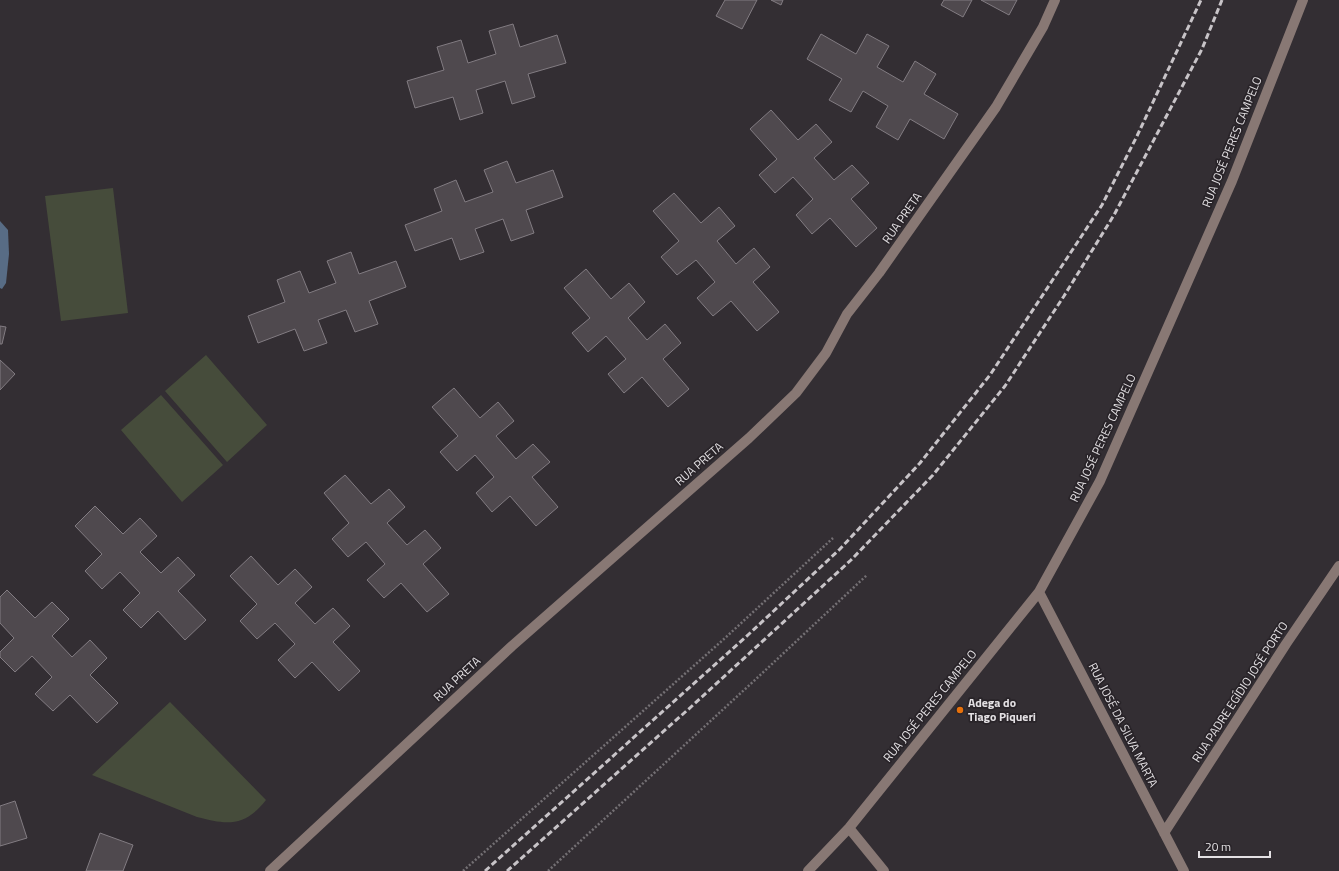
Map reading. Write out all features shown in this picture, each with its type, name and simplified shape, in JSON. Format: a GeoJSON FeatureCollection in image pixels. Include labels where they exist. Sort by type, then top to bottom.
{"type":"FeatureCollection","features":[{"type":"Feature","properties":{"kind":"street","name":"RUA PRETA"},"geometry":{"type":"LineString","coordinates":[[270,871],[512,646],[743,443],[796,392],[826,354],[847,314],[879,273],[996,107],[1043,27],[1055,0]]}},
{"type":"Feature","properties":{"kind":"street","name":"RUA JOSÉ PERES CAMPELO"},"geometry":{"type":"LineString","coordinates":[[808,871],[849,828],[1039,592],[1103,474],[1232,181],[1303,0]]}},
{"type":"Feature","properties":{"kind":"street","name":"RUA PADRE EGÍDIO JOSÉ PORTO"},"geometry":{"type":"LineString","coordinates":[[1164,833],[1286,644],[1339,566]]}},
{"type":"Feature","properties":{"kind":"street","name":"RUA JOSÉ DA SILVA MARTA"},"geometry":{"type":"LineString","coordinates":[[1039,592],[1184,871]]}},
{"type":"Feature","properties":{"kind":"street"},"geometry":{"type":"LineString","coordinates":[[849,828],[884,871]]}},
{"type":"Feature","properties":{"kind":"path"},"geometry":{"type":"LineString","coordinates":[[463,871],[724,639],[833,538]]}},
{"type":"Feature","properties":{"kind":"path"},"geometry":{"type":"LineString","coordinates":[[548,871],[756,680],[867,575]]}},
{"type":"Feature","properties":{"kind":"green space"},"geometry":{"type":"Polygon","coordinates":[[[113,188],[128,313],[61,321],[45,196],[113,188]]]}},
{"type":"Feature","properties":{"kind":"green space"},"geometry":{"type":"Polygon","coordinates":[[[206,355],[267,425],[227,462],[165,391],[206,355]]]}},
{"type":"Feature","properties":{"kind":"green space"},"geometry":{"type":"Polygon","coordinates":[[[161,395],[223,465],[182,502],[121,430],[161,395]]]}},
{"type":"Feature","properties":{"kind":"green space"},"geometry":{"type":"Polygon","coordinates":[[[170,702],[266,800],[251,815],[235,822],[217,822],[208,820],[92,775],[170,702]]]}},
{"type":"Feature","properties":{"kind":"water"},"geometry":{"type":"Polygon","coordinates":[[[0,221],[8,230],[9,254],[6,283],[2,289],[0,288],[0,221]]]}},
{"type":"Feature","properties":{"kind":"building"},"geometry":{"type":"Polygon","coordinates":[[[725,0],[757,0],[742,29],[716,16],[725,0]]]}},
{"type":"Feature","properties":{"kind":"building"},"geometry":{"type":"Polygon","coordinates":[[[771,0],[783,0],[781,5],[771,0]]]}},
{"type":"Feature","properties":{"kind":"building"},"geometry":{"type":"Polygon","coordinates":[[[944,0],[972,0],[963,17],[941,5],[944,0]]]}},
{"type":"Feature","properties":{"kind":"building"},"geometry":{"type":"Polygon","coordinates":[[[981,0],[1017,0],[1009,15],[981,0]]]}},
{"type":"Feature","properties":{"kind":"building"},"geometry":{"type":"Polygon","coordinates":[[[513,24],[520,47],[557,35],[566,63],[528,74],[535,97],[512,104],[505,81],[476,90],[483,113],[460,120],[453,97],[415,108],[407,81],[444,70],[437,47],[461,40],[468,63],[496,54],[489,31],[513,24]]]}},
{"type":"Feature","properties":{"kind":"building"},"geometry":{"type":"Polygon","coordinates":[[[821,34],[856,54],[867,34],[889,46],[877,67],[903,82],[915,61],[936,74],[924,94],[958,114],[944,139],[910,119],[898,140],[876,127],[888,106],[863,91],[851,112],[829,100],[842,79],[807,59],[821,34]]]}},
{"type":"Feature","properties":{"kind":"building"},"geometry":{"type":"Polygon","coordinates":[[[771,110],[798,140],[816,124],[832,142],[814,158],[834,180],[852,165],[869,183],[851,199],[877,228],[856,247],[830,218],[812,234],[796,215],[813,199],[793,177],[775,193],[759,175],[777,159],[750,129],[771,110]]]}},
{"type":"Feature","properties":{"kind":"building"},"geometry":{"type":"Polygon","coordinates":[[[507,161],[516,183],[553,170],[563,197],[526,210],[534,233],[511,241],[503,219],[475,229],[484,252],[460,260],[452,238],[415,251],[405,225],[442,211],[434,189],[456,180],[465,202],[493,192],[484,170],[507,161]]]}},
{"type":"Feature","properties":{"kind":"building"},"geometry":{"type":"Polygon","coordinates":[[[674,193],[701,223],[719,207],[735,226],[717,241],[736,264],[754,248],[770,267],[753,282],[779,312],[757,331],[731,301],[713,316],[697,298],[715,282],[696,260],[677,275],[661,257],[679,241],[653,211],[674,193]]]}},
{"type":"Feature","properties":{"kind":"building"},"geometry":{"type":"Polygon","coordinates":[[[351,252],[359,274],[396,261],[406,287],[369,301],[378,324],[355,332],[346,310],[318,320],[327,343],[304,351],[295,329],[258,343],[248,316],[285,302],[277,280],[300,271],[309,293],[336,283],[327,261],[351,252]]]}},
{"type":"Feature","properties":{"kind":"building"},"geometry":{"type":"Polygon","coordinates":[[[586,269],[611,299],[629,283],[645,302],[628,318],[647,340],[665,324],[681,343],[663,359],[689,389],[668,407],[642,377],[624,393],[608,374],[626,359],[606,336],[588,352],[572,333],[590,318],[564,288],[586,269]]]}},
{"type":"Feature","properties":{"kind":"building"},"geometry":{"type":"Polygon","coordinates":[[[0,326],[6,327],[2,344],[0,344],[0,326]]]}},
{"type":"Feature","properties":{"kind":"building"},"geometry":{"type":"Polygon","coordinates":[[[0,360],[15,374],[0,390],[0,360]]]}},
{"type":"Feature","properties":{"kind":"building"},"geometry":{"type":"Polygon","coordinates":[[[454,388],[480,418],[498,402],[514,421],[496,436],[516,459],[533,444],[550,462],[532,477],[558,507],[536,526],[510,496],[492,512],[476,493],[494,477],[475,455],[457,471],[440,452],[458,436],[432,407],[454,388]]]}},
{"type":"Feature","properties":{"kind":"building"},"geometry":{"type":"Polygon","coordinates":[[[345,475],[371,504],[389,489],[405,507],[387,523],[407,545],[425,530],[441,548],[423,564],[449,594],[427,612],[401,583],[384,598],[367,580],[385,564],[366,542],[348,557],[332,539],[349,523],[324,493],[345,475]]]}},
{"type":"Feature","properties":{"kind":"building"},"geometry":{"type":"Polygon","coordinates":[[[95,506],[123,534],[140,518],[157,536],[140,552],[161,573],[178,557],[195,575],[178,591],[206,620],[185,640],[158,611],[141,628],[123,610],[140,593],[120,572],[102,589],[85,571],[102,554],[75,526],[95,506]]]}},
{"type":"Feature","properties":{"kind":"building"},"geometry":{"type":"Polygon","coordinates":[[[251,556],[278,585],[295,569],[312,587],[295,603],[315,624],[333,608],[350,626],[333,642],[360,671],[339,691],[312,662],[295,678],[278,660],[295,644],[275,623],[257,639],[240,621],[257,604],[230,576],[251,556]]]}},
{"type":"Feature","properties":{"kind":"building"},"geometry":{"type":"Polygon","coordinates":[[[7,590],[35,618],[52,602],[69,619],[52,636],[72,657],[90,640],[107,658],[90,675],[118,703],[97,723],[70,695],[53,711],[35,694],[52,677],[32,656],[15,672],[0,657],[0,652],[14,638],[0,623],[0,597],[7,590]]]}},
{"type":"Feature","properties":{"kind":"building"},"geometry":{"type":"Polygon","coordinates":[[[15,801],[27,838],[0,846],[0,806],[15,801]]]}},
{"type":"Feature","properties":{"kind":"building"},"geometry":{"type":"Polygon","coordinates":[[[100,833],[133,845],[123,871],[86,871],[100,833]]]}},
{"type":"Feature","properties":{"kind":"railway"},"geometry":{"type":"LineString","coordinates":[[485,871],[749,634],[840,549],[920,463],[990,375],[1102,205],[1137,136],[1201,0]]}},
{"type":"Feature","properties":{"kind":"railway"},"geometry":{"type":"LineString","coordinates":[[507,871],[692,706],[851,560],[933,475],[1005,386],[1064,296],[1114,215],[1202,49],[1222,0]]}},
{"type":"Feature","properties":{"kind":"place","name":"Adega do Tiago Piqueri"},"geometry":{"type":"Point","coordinates":[960,710]}}]}
